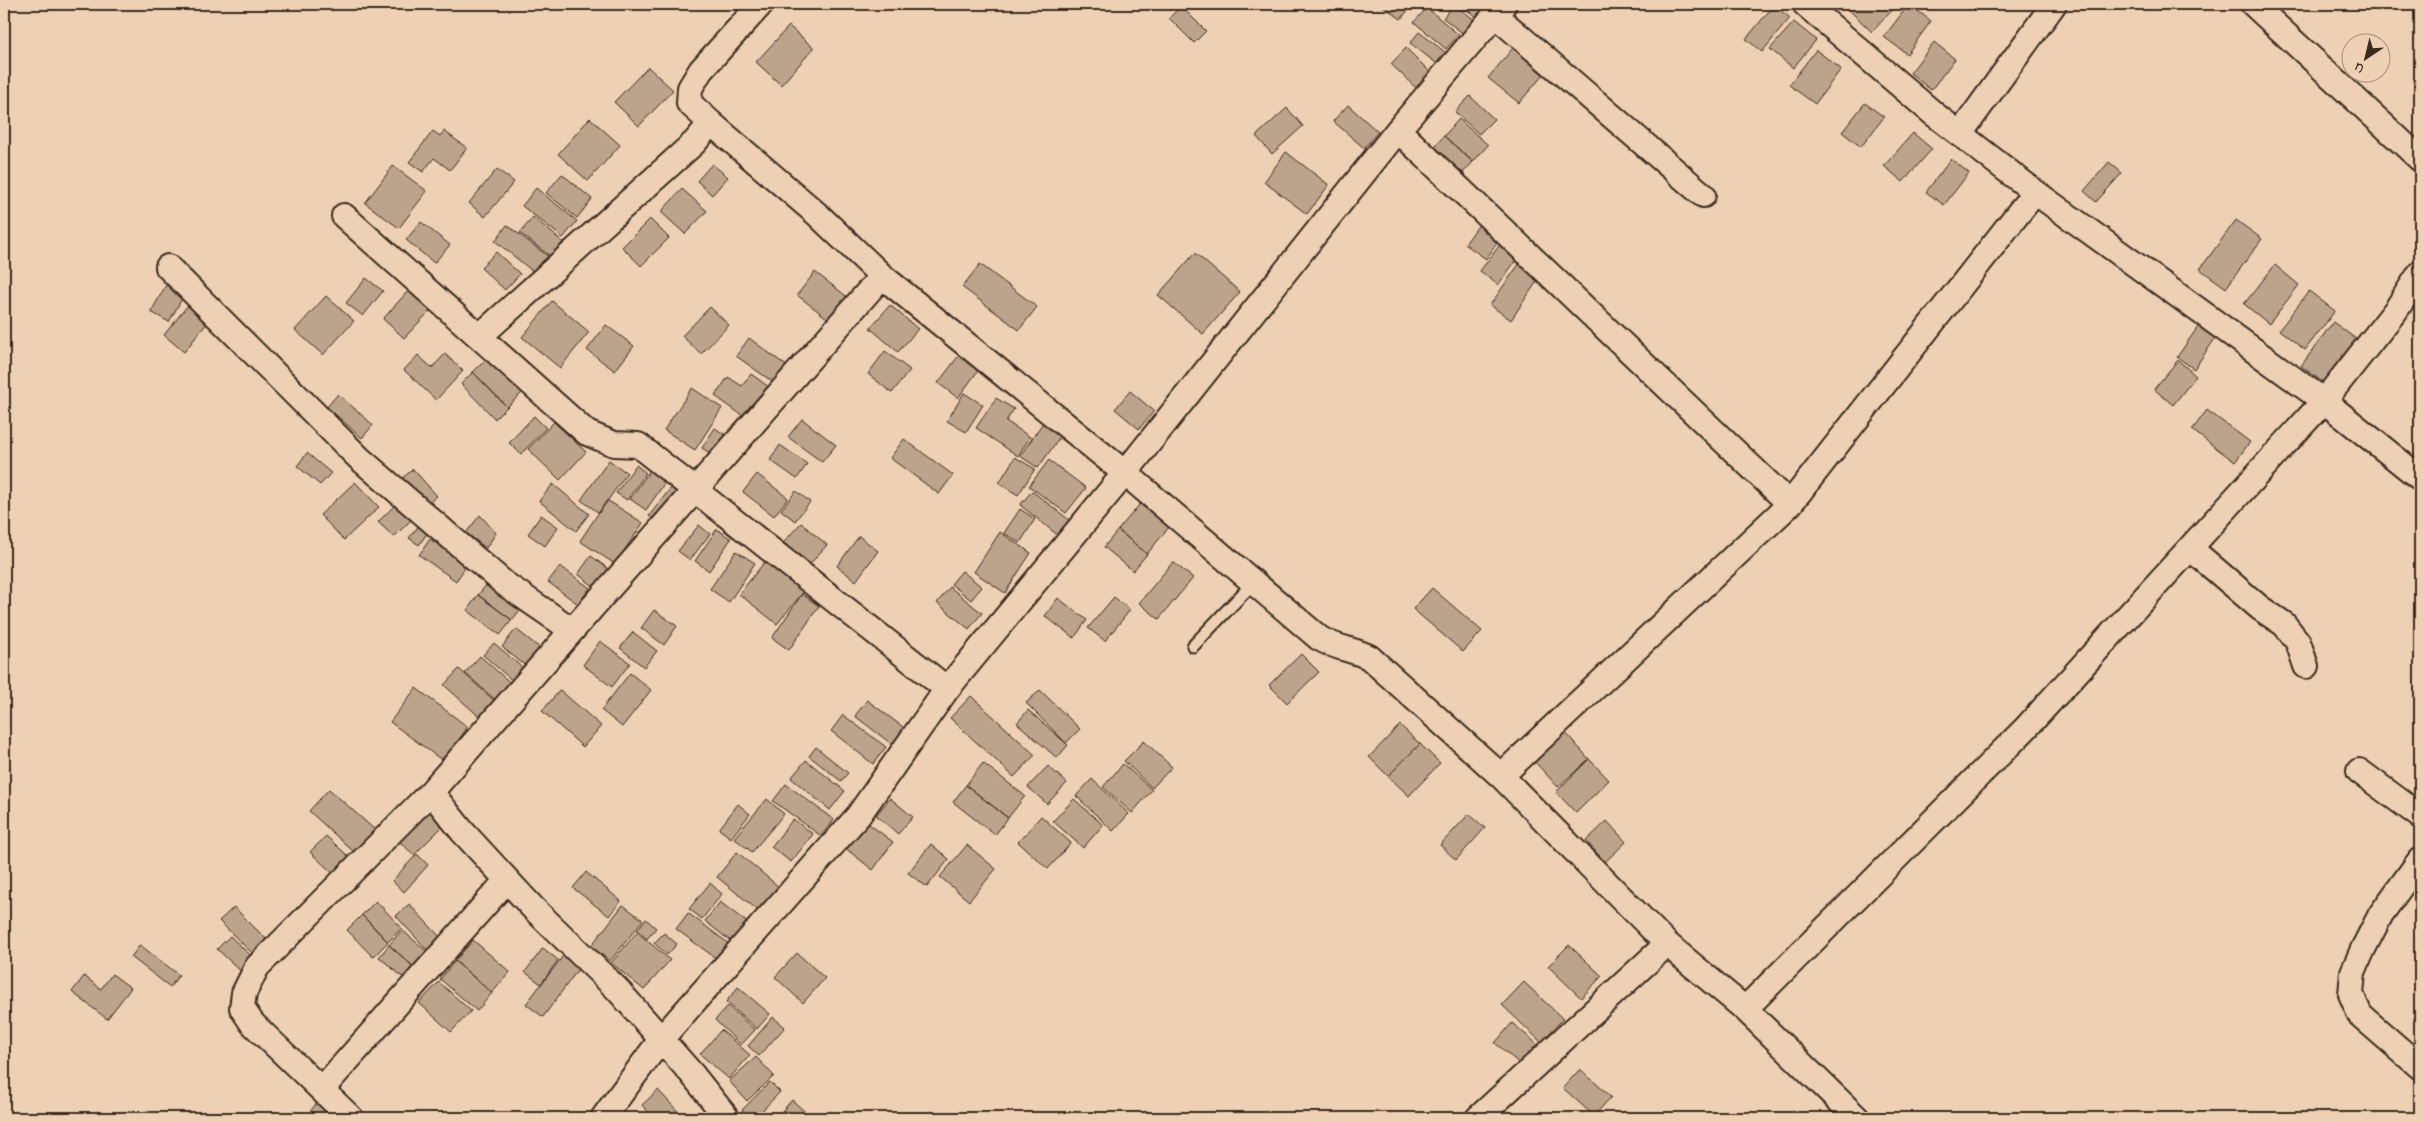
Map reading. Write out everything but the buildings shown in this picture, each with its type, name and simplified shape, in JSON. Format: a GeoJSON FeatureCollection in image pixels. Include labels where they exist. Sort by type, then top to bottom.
{"type":"FeatureCollection","features":[{"type":"Feature","properties":{"kind":"street"},"geometry":{"type":"LineString","coordinates":[[761,4],[701,70],[690,88],[689,103],[818,215],[882,276],[1124,473],[1323,641],[1341,648],[1354,649],[1369,658],[1500,776],[1667,944],[1745,1009],[1857,1118]]}},
{"type":"Feature","properties":{"kind":"street"},"geometry":{"type":"LineString","coordinates":[[1805,4],[1960,134],[2035,192],[2324,401],[2420,478]]}},
{"type":"Feature","properties":{"kind":"street"},"geometry":{"type":"LineString","coordinates":[[1960,134],[2054,4]]}},
{"type":"Feature","properties":{"kind":"street"},"geometry":{"type":"LineString","coordinates":[[2253,4],[2420,159]]}},
{"type":"Feature","properties":{"kind":"street"},"geometry":{"type":"LineString","coordinates":[[603,1118],[662,1038],[858,816],[947,689],[1124,473],[1398,130],[1500,9],[1703,195]]}},
{"type":"Feature","properties":{"kind":"street"},"geometry":{"type":"LineString","coordinates":[[480,336],[694,142],[711,123]]}},
{"type":"Feature","properties":{"kind":"street"},"geometry":{"type":"LineString","coordinates":[[1398,130],[1790,504]]}},
{"type":"Feature","properties":{"kind":"street"},"geometry":{"type":"LineString","coordinates":[[1500,776],[1790,504],[2035,192]]}},
{"type":"Feature","properties":{"kind":"street"},"geometry":{"type":"LineString","coordinates":[[344,216],[587,433],[614,444],[638,445],[947,689]]}},
{"type":"Feature","properties":{"kind":"street"},"geometry":{"type":"LineString","coordinates":[[168,267],[359,458],[505,584],[572,630]]}},
{"type":"Feature","properties":{"kind":"street"},"geometry":{"type":"LineString","coordinates":[[1745,1009],[2025,728],[2324,401],[2396,310],[2420,273]]}},
{"type":"Feature","properties":{"kind":"street"},"geometry":{"type":"LineString","coordinates":[[351,1118],[252,1023],[242,1008],[244,993],[257,967],[431,792],[882,276]]}},
{"type":"Feature","properties":{"kind":"street"},"geometry":{"type":"LineString","coordinates":[[2190,548],[2260,608],[2284,624],[2298,642],[2306,666]]}},
{"type":"Feature","properties":{"kind":"street"},"geometry":{"type":"LineString","coordinates":[[2359,771],[2420,816]]}},
{"type":"Feature","properties":{"kind":"street"},"geometry":{"type":"LineString","coordinates":[[431,792],[462,831],[507,880],[617,989],[662,1038],[727,1118]]}},
{"type":"Feature","properties":{"kind":"street"},"geometry":{"type":"LineString","coordinates":[[2420,860],[2381,914],[2353,972],[2351,994],[2360,1014],[2420,1067]]}},
{"type":"Feature","properties":{"kind":"street"},"geometry":{"type":"LineString","coordinates":[[322,1089],[507,880]]}},
{"type":"Feature","properties":{"kind":"street"},"geometry":{"type":"LineString","coordinates":[[1478,1118],[1667,944]]}},
{"type":"Feature","properties":{"kind":"lane"},"geometry":{"type":"LineString","coordinates":[[1192,646],[1254,582]]}}]}
